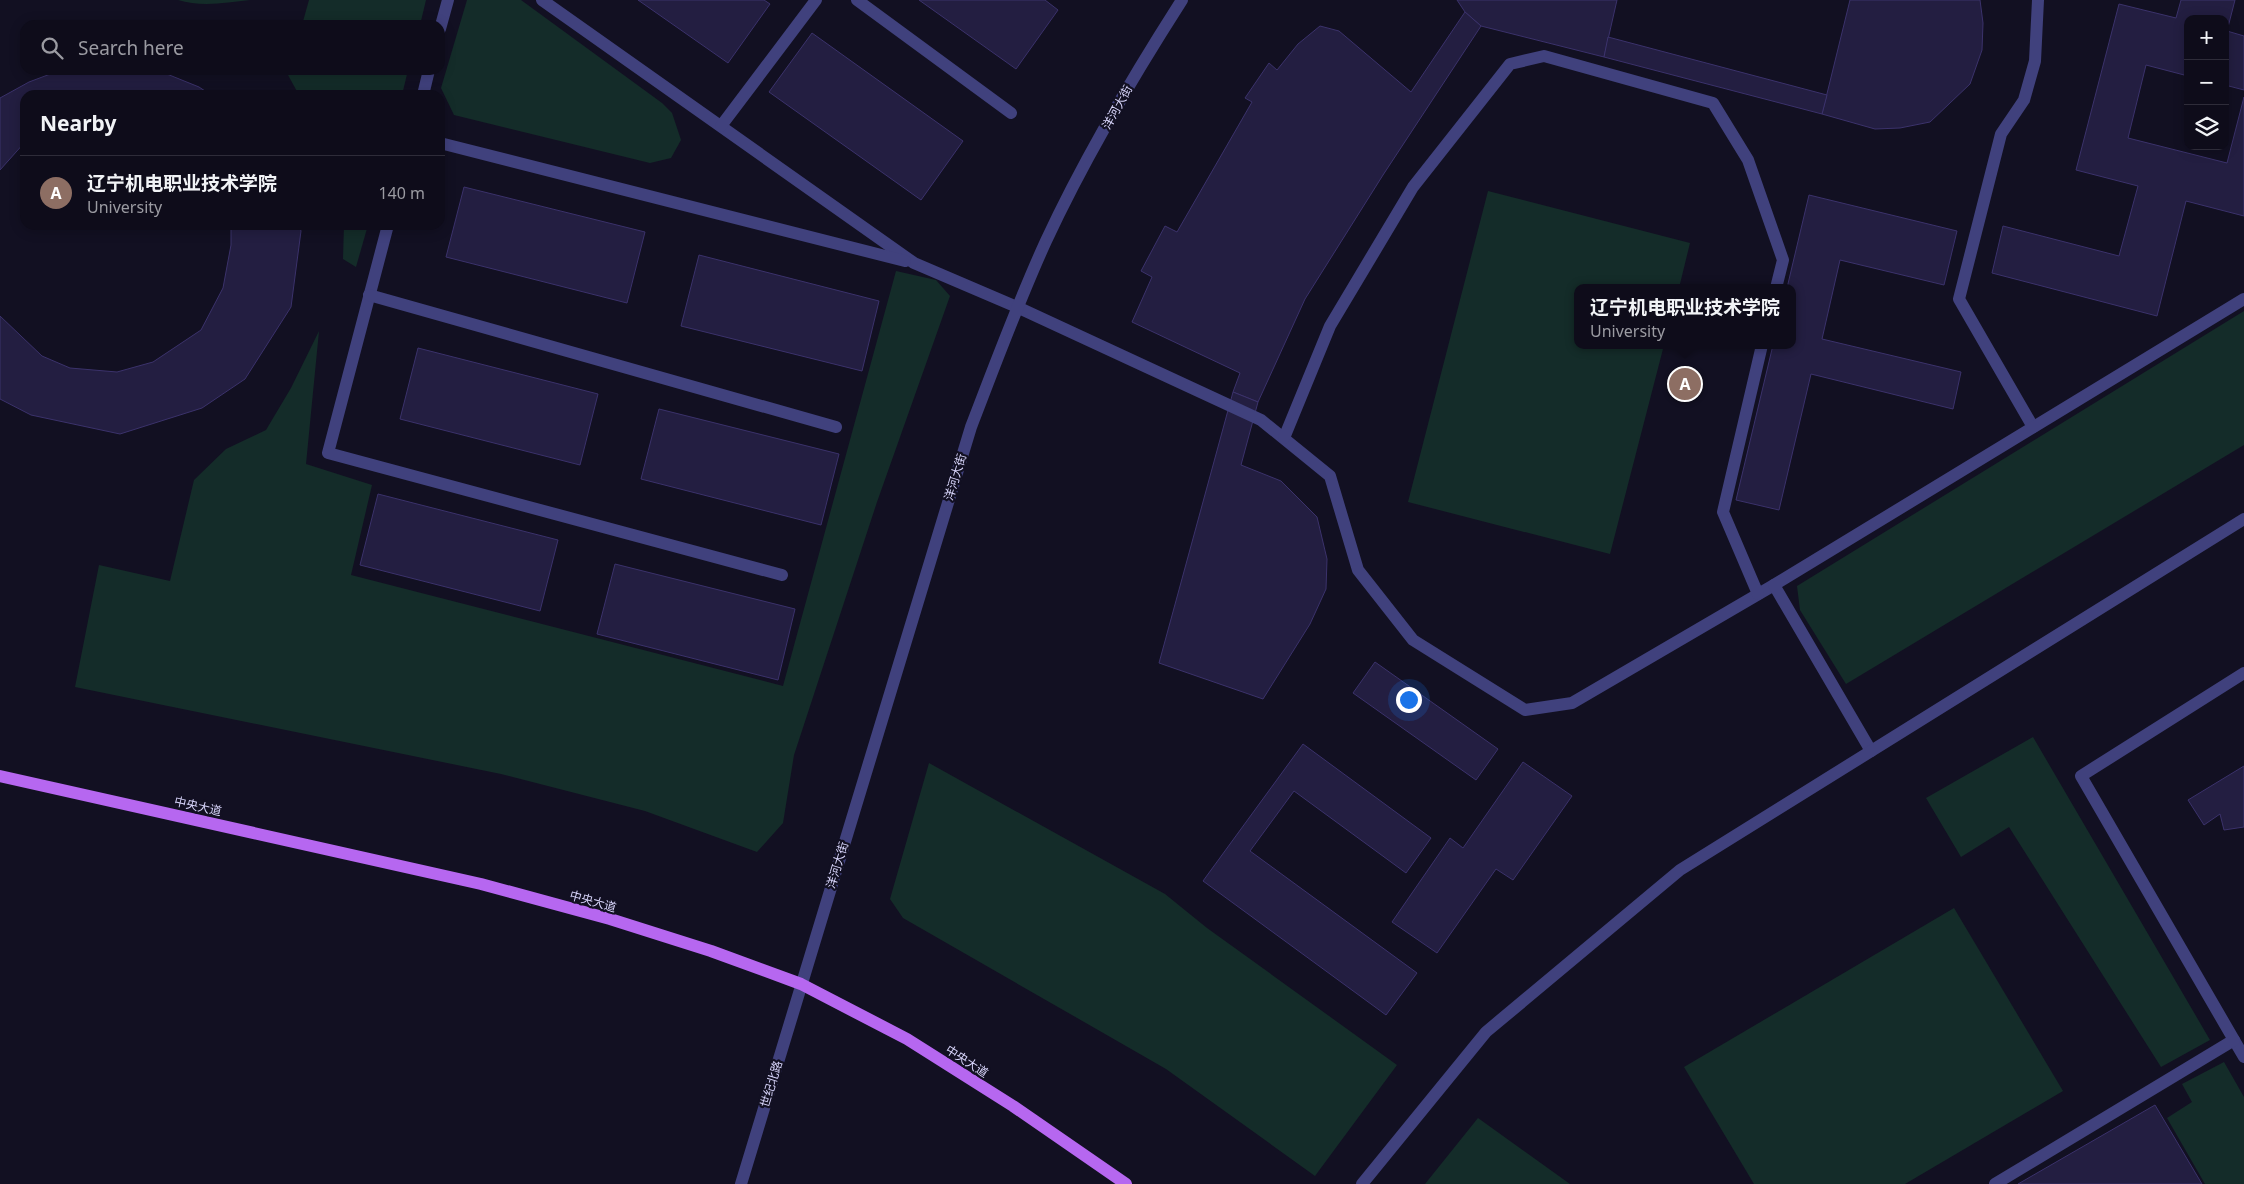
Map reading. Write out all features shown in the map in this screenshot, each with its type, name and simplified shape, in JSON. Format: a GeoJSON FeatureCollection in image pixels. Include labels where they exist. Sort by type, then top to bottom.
{"type":"FeatureCollection","features":[{"type":"Feature","properties":{"kind":"main road","name":"中央大道"},"geometry":{"type":"LineString","coordinates":[[0,776],[480,884],[628,925],[711,951],[801,984],[907,1039],[1013,1106],[1126,1184]]}},
{"type":"Feature","properties":{"kind":"street"},"geometry":{"type":"LineString","coordinates":[[442,20],[448,0]]}},
{"type":"Feature","properties":{"kind":"street"},"geometry":{"type":"LineString","coordinates":[[542,0],[914,263]]}},
{"type":"Feature","properties":{"kind":"street"},"geometry":{"type":"LineString","coordinates":[[721,126],[816,0]]}},
{"type":"Feature","properties":{"kind":"street"},"geometry":{"type":"LineString","coordinates":[[857,0],[1011,113]]}},
{"type":"Feature","properties":{"kind":"street","name":"洋河大街"},"geometry":{"type":"LineString","coordinates":[[801,984],[971,427],[1017,307],[1046,240],[1084,164],[1138,69],[1182,0]]}},
{"type":"Feature","properties":{"kind":"street"},"geometry":{"type":"LineString","coordinates":[[2033,427],[1959,299],[2001,134],[2024,100],[2035,61],[2038,0]]}},
{"type":"Feature","properties":{"kind":"street"},"geometry":{"type":"LineString","coordinates":[[1284,438],[1330,326],[1413,188],[1510,64],[1544,56],[1714,103],[1748,160],[1783,260],[1777,284]]}},
{"type":"Feature","properties":{"kind":"street"},"geometry":{"type":"LineString","coordinates":[[423,90],[428,75]]}},
{"type":"Feature","properties":{"kind":"street"},"geometry":{"type":"LineString","coordinates":[[445,144],[914,263],[1017,307],[1261,420],[1330,476],[1358,570],[1413,640],[1525,710],[1572,702],[1774,585],[2244,299]]}},
{"type":"Feature","properties":{"kind":"street"},"geometry":{"type":"LineString","coordinates":[[387,230],[328,453],[782,575]]}},
{"type":"Feature","properties":{"kind":"street"},"geometry":{"type":"LineString","coordinates":[[370,295],[836,427]]}},
{"type":"Feature","properties":{"kind":"street"},"geometry":{"type":"LineString","coordinates":[[1758,594],[1723,512],[1761,349]]}},
{"type":"Feature","properties":{"kind":"street"},"geometry":{"type":"LineString","coordinates":[[1362,1184],[1486,1032],[1680,870],[2244,518]]}},
{"type":"Feature","properties":{"kind":"street"},"geometry":{"type":"LineString","coordinates":[[1774,585],[1871,751]]}},
{"type":"Feature","properties":{"kind":"street"},"geometry":{"type":"LineString","coordinates":[[2244,673],[2081,776],[2244,1057]]}},
{"type":"Feature","properties":{"kind":"street","name":"世纪北路"},"geometry":{"type":"LineString","coordinates":[[741,1184],[801,984]]}},
{"type":"Feature","properties":{"kind":"street"},"geometry":{"type":"LineString","coordinates":[[1995,1184],[2234,1040]]}},
{"type":"Feature","properties":{"kind":"green space"},"geometry":{"type":"Polygon","coordinates":[[[178,0],[250,0],[204,4],[178,0]]]}},
{"type":"Feature","properties":{"kind":"green space"},"geometry":{"type":"Polygon","coordinates":[[[309,0],[426,0],[421,20],[303,20],[309,0]]]}},
{"type":"Feature","properties":{"kind":"green space"},"geometry":{"type":"Polygon","coordinates":[[[467,0],[521,0],[662,103],[672,113],[681,140],[671,158],[650,163],[454,115],[445,96],[445,90],[441,88],[467,0]]]}},
{"type":"Feature","properties":{"kind":"green space"},"geometry":{"type":"Polygon","coordinates":[[[288,75],[407,75],[403,90],[296,90],[288,75]]]}},
{"type":"Feature","properties":{"kind":"green space"},"geometry":{"type":"Polygon","coordinates":[[[1488,191],[1690,243],[1680,284],[1574,284],[1574,349],[1663,349],[1610,554],[1408,502],[1488,191]]]}},
{"type":"Feature","properties":{"kind":"green space"},"geometry":{"type":"Polygon","coordinates":[[[344,230],[367,230],[356,267],[343,259],[344,230]]]}},
{"type":"Feature","properties":{"kind":"green space"},"geometry":{"type":"Polygon","coordinates":[[[896,271],[936,280],[950,296],[877,502],[794,755],[783,823],[757,852],[645,811],[501,774],[75,687],[99,565],[170,581],[194,480],[226,449],[266,430],[291,388],[319,331],[306,464],[372,485],[351,575],[783,686],[896,271]]]}},
{"type":"Feature","properties":{"kind":"green space"},"geometry":{"type":"Polygon","coordinates":[[[2244,311],[2244,445],[1846,684],[1800,610],[1797,586],[2244,311]]]}},
{"type":"Feature","properties":{"kind":"green space"},"geometry":{"type":"Polygon","coordinates":[[[2033,737],[2210,1040],[2161,1067],[2009,827],[1961,857],[1926,798],[2033,737]]]}},
{"type":"Feature","properties":{"kind":"green space"},"geometry":{"type":"Polygon","coordinates":[[[929,763],[1165,894],[1207,928],[1397,1065],[1315,1176],[1166,1069],[903,918],[890,899],[929,763]]]}},
{"type":"Feature","properties":{"kind":"green space"},"geometry":{"type":"Polygon","coordinates":[[[1954,908],[2063,1091],[1905,1184],[1754,1184],[1684,1067],[1954,908]]]}},
{"type":"Feature","properties":{"kind":"green space"},"geometry":{"type":"Polygon","coordinates":[[[2224,1062],[2244,1097],[2244,1184],[2205,1184],[2167,1118],[2192,1102],[2182,1084],[2224,1062]]]}},
{"type":"Feature","properties":{"kind":"green space"},"geometry":{"type":"Polygon","coordinates":[[[1478,1118],[1570,1184],[1425,1184],[1478,1118]]]}},
{"type":"Feature","properties":{"kind":"building"},"geometry":{"type":"Polygon","coordinates":[[[638,0],[764,0],[770,4],[728,63],[638,0]]]}},
{"type":"Feature","properties":{"kind":"building"},"geometry":{"type":"Polygon","coordinates":[[[919,0],[1045,0],[1058,10],[1016,69],[919,0]]]}},
{"type":"Feature","properties":{"kind":"building"},"geometry":{"type":"Polygon","coordinates":[[[1457,0],[1617,0],[1604,57],[1481,26],[1465,12],[1457,0]]]}},
{"type":"Feature","properties":{"kind":"building"},"geometry":{"type":"Polygon","coordinates":[[[1850,0],[1980,0],[1983,23],[1982,50],[1970,84],[1930,122],[1900,128],[1875,129],[1822,114],[1850,0]]]}},
{"type":"Feature","properties":{"kind":"building"},"geometry":{"type":"Polygon","coordinates":[[[2181,0],[2235,0],[2229,23],[2229,15],[2184,15],[2184,75],[2146,65],[2128,138],[2227,163],[2244,97],[2244,216],[2186,201],[2157,316],[1992,273],[2003,226],[2119,256],[2138,186],[2076,170],[2119,4],[2176,18],[2181,0]]]}},
{"type":"Feature","properties":{"kind":"building"},"geometry":{"type":"Polygon","coordinates":[[[1465,12],[1481,26],[1383,175],[1305,299],[1258,402],[1233,392],[1240,373],[1132,322],[1152,277],[1141,271],[1165,226],[1177,232],[1252,102],[1245,98],[1269,63],[1277,70],[1298,44],[1320,26],[1339,31],[1411,92],[1465,12]]]}},
{"type":"Feature","properties":{"kind":"building"},"geometry":{"type":"Polygon","coordinates":[[[2229,32],[2244,36],[2244,90],[2229,86],[2229,32]]]}},
{"type":"Feature","properties":{"kind":"building"},"geometry":{"type":"Polygon","coordinates":[[[812,33],[963,141],[921,200],[769,92],[812,33]]]}},
{"type":"Feature","properties":{"kind":"building"},"geometry":{"type":"Polygon","coordinates":[[[1608,37],[1827,95],[1822,114],[1604,57],[1608,37]]]}},
{"type":"Feature","properties":{"kind":"building"},"geometry":{"type":"Polygon","coordinates":[[[48,75],[169,75],[204,90],[20,90],[20,148],[0,170],[0,98],[29,82],[48,75]]]}},
{"type":"Feature","properties":{"kind":"building"},"geometry":{"type":"Polygon","coordinates":[[[464,187],[645,232],[627,303],[446,257],[464,187]]]}},
{"type":"Feature","properties":{"kind":"building"},"geometry":{"type":"Polygon","coordinates":[[[1809,195],[1957,231],[1944,285],[1840,260],[1822,339],[1961,372],[1953,409],[1811,374],[1779,510],[1736,500],[1772,349],[1796,349],[1796,284],[1788,284],[1809,195]]]}},
{"type":"Feature","properties":{"kind":"building"},"geometry":{"type":"Polygon","coordinates":[[[231,230],[301,231],[291,307],[245,379],[202,408],[120,434],[31,415],[0,399],[0,316],[42,356],[70,368],[117,372],[153,362],[201,330],[223,288],[231,245],[231,230]]]}},
{"type":"Feature","properties":{"kind":"building"},"geometry":{"type":"Polygon","coordinates":[[[699,255],[879,301],[862,371],[681,326],[699,255]]]}},
{"type":"Feature","properties":{"kind":"building"},"geometry":{"type":"Polygon","coordinates":[[[418,348],[598,394],[580,465],[400,419],[418,348]]]}},
{"type":"Feature","properties":{"kind":"building"},"geometry":{"type":"Polygon","coordinates":[[[1233,392],[1258,402],[1241,465],[1281,481],[1317,517],[1327,559],[1326,589],[1310,624],[1263,699],[1159,663],[1233,392]]]}},
{"type":"Feature","properties":{"kind":"building"},"geometry":{"type":"Polygon","coordinates":[[[659,409],[839,454],[821,525],[641,479],[659,409]]]}},
{"type":"Feature","properties":{"kind":"building"},"geometry":{"type":"Polygon","coordinates":[[[378,494],[558,540],[540,611],[360,565],[378,494]]]}},
{"type":"Feature","properties":{"kind":"building"},"geometry":{"type":"Polygon","coordinates":[[[615,564],[795,609],[778,680],[597,634],[615,564]]]}},
{"type":"Feature","properties":{"kind":"building"},"geometry":{"type":"Polygon","coordinates":[[[1375,662],[1498,749],[1476,780],[1353,693],[1375,662]]]}},
{"type":"Feature","properties":{"kind":"building"},"geometry":{"type":"Polygon","coordinates":[[[1303,744],[1431,838],[1406,873],[1294,791],[1250,851],[1417,973],[1386,1015],[1203,881],[1303,744]]]}},
{"type":"Feature","properties":{"kind":"building"},"geometry":{"type":"Polygon","coordinates":[[[1523,762],[1572,796],[1513,880],[1496,869],[1437,953],[1392,922],[1450,838],[1463,848],[1523,762]]]}},
{"type":"Feature","properties":{"kind":"building"},"geometry":{"type":"Polygon","coordinates":[[[2244,766],[2244,827],[2224,830],[2220,814],[2204,825],[2188,800],[2244,766]]]}},
{"type":"Feature","properties":{"kind":"building"},"geometry":{"type":"Polygon","coordinates":[[[2155,1105],[2202,1184],[2018,1184],[2155,1105]]]}},
{"type":"Feature","properties":{"kind":"place","name":"辽宁机电职业技术学院"},"geometry":{"type":"Point","coordinates":[1685,384]}}]}
